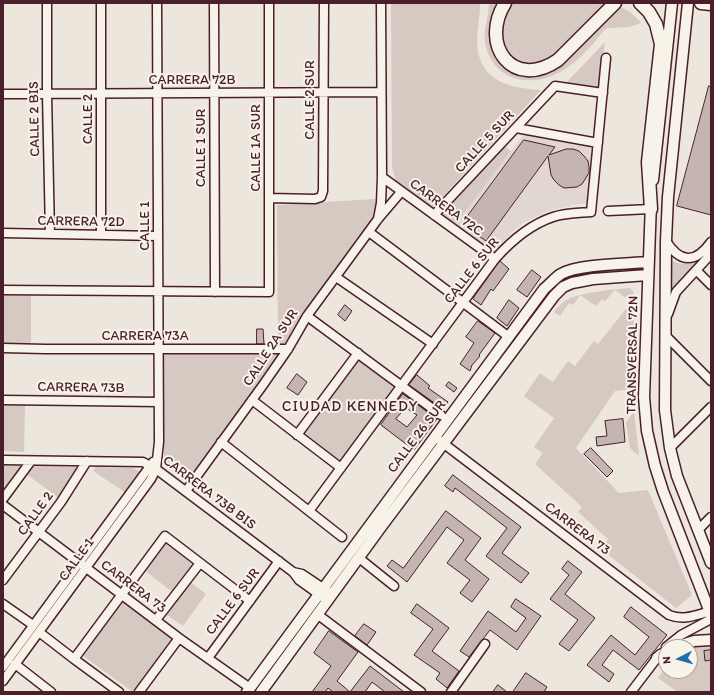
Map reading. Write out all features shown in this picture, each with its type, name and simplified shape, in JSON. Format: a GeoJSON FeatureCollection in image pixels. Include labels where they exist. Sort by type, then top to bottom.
{"type":"FeatureCollection","features":[{"type":"Feature","properties":{"kind":"highway"},"geometry":{"type":"LineString","coordinates":[[504,3],[497,20],[496,40],[498,49],[503,58],[510,65],[529,71],[547,67],[558,60],[615,3]]}},
{"type":"Feature","properties":{"kind":"highway"},"geometry":{"type":"LineString","coordinates":[[640,3],[649,12],[656,24],[661,44],[648,162],[651,209]]}},
{"type":"Feature","properties":{"kind":"highway"},"geometry":{"type":"LineString","coordinates":[[701,3],[711,4]]}},
{"type":"Feature","properties":{"kind":"main road","name":"TRANSVERSAL 72N"},"geometry":{"type":"LineString","coordinates":[[672,3],[657,137],[651,209],[644,397],[647,431],[655,466],[711,614]]}},
{"type":"Feature","properties":{"kind":"main road"},"geometry":{"type":"LineString","coordinates":[[688,3],[670,170],[666,241],[665,410],[670,448],[677,476],[711,563]]}},
{"type":"Feature","properties":{"kind":"main road","name":"CALLE 26 SUR"},"geometry":{"type":"LineString","coordinates":[[248,690],[544,289],[557,277],[570,270],[648,262]]}},
{"type":"Feature","properties":{"kind":"main road","name":"CALLE 26 SUR"},"geometry":{"type":"LineString","coordinates":[[261,692],[443,443],[554,296],[563,287],[572,282],[648,275]]}},
{"type":"Feature","properties":{"kind":"main road"},"geometry":{"type":"LineString","coordinates":[[544,289],[554,296]]}},
{"type":"Feature","properties":{"kind":"main road"},"geometry":{"type":"LineString","coordinates":[[698,641],[711,640]]}},
{"type":"Feature","properties":{"kind":"street","name":"CALLE 2 BIS"},"geometry":{"type":"LineString","coordinates":[[47,3],[50,234]]}},
{"type":"Feature","properties":{"kind":"street","name":"CALLE 2"},"geometry":{"type":"LineString","coordinates":[[101,3],[101,234]]}},
{"type":"Feature","properties":{"kind":"street","name":"CALLE 1"},"geometry":{"type":"LineString","coordinates":[[3,667],[40,632],[152,480],[153,467],[159,448],[157,3]]}},
{"type":"Feature","properties":{"kind":"street","name":"CALLE 1 SUR"},"geometry":{"type":"LineString","coordinates":[[214,3],[215,292]]}},
{"type":"Feature","properties":{"kind":"street","name":"CALLE 1A SUR"},"geometry":{"type":"LineString","coordinates":[[215,292],[269,292],[269,3]]}},
{"type":"Feature","properties":{"kind":"street","name":"CALLE 2 SUR"},"geometry":{"type":"LineString","coordinates":[[270,198],[321,197],[324,3]]}},
{"type":"Feature","properties":{"kind":"street","name":"CALLE 2A SUR"},"geometry":{"type":"LineString","coordinates":[[378,219],[381,204],[382,178],[381,3]]}},
{"type":"Feature","properties":{"kind":"street","name":"CALLE 6 SUR"},"geometry":{"type":"LineString","coordinates":[[309,511],[495,260],[515,239],[530,228],[542,222],[554,217],[591,212],[606,58]]}},
{"type":"Feature","properties":{"kind":"street","name":"CALLE 5 SUR"},"geometry":{"type":"LineString","coordinates":[[434,215],[555,86],[603,93]]}},
{"type":"Feature","properties":{"kind":"street","name":"CARRERA 72B"},"geometry":{"type":"LineString","coordinates":[[3,94],[381,92]]}},
{"type":"Feature","properties":{"kind":"street"},"geometry":{"type":"LineString","coordinates":[[516,128],[598,143]]}},
{"type":"Feature","properties":{"kind":"street","name":"CARRERA 72C"},"geometry":{"type":"LineString","coordinates":[[382,178],[495,260]]}},
{"type":"Feature","properties":{"kind":"street","name":"CALLE 2A SUR"},"geometry":{"type":"LineString","coordinates":[[186,491],[288,349],[307,316],[378,219],[401,192]]}},
{"type":"Feature","properties":{"kind":"street"},"geometry":{"type":"LineString","coordinates":[[608,211],[651,209]]}},
{"type":"Feature","properties":{"kind":"street"},"geometry":{"type":"LineString","coordinates":[[369,232],[509,337]]}},
{"type":"Feature","properties":{"kind":"street","name":"CARRERA 72D"},"geometry":{"type":"LineString","coordinates":[[3,233],[158,236]]}},
{"type":"Feature","properties":{"kind":"street"},"geometry":{"type":"LineString","coordinates":[[666,241],[678,256],[686,258],[694,258],[700,255],[711,242]]}},
{"type":"Feature","properties":{"kind":"street"},"geometry":{"type":"LineString","coordinates":[[665,324],[676,292],[697,271],[711,254]]}},
{"type":"Feature","properties":{"kind":"street"},"geometry":{"type":"LineString","coordinates":[[697,271],[711,285]]}},
{"type":"Feature","properties":{"kind":"street"},"geometry":{"type":"LineString","coordinates":[[336,277],[433,344]]}},
{"type":"Feature","properties":{"kind":"street"},"geometry":{"type":"LineString","coordinates":[[3,290],[215,292]]}},
{"type":"Feature","properties":{"kind":"street"},"geometry":{"type":"LineString","coordinates":[[307,316],[442,414]]}},
{"type":"Feature","properties":{"kind":"street"},"geometry":{"type":"LineString","coordinates":[[665,335],[711,381]]}},
{"type":"Feature","properties":{"kind":"street","name":"CARRERA 73A"},"geometry":{"type":"LineString","coordinates":[[3,348],[288,349]]}},
{"type":"Feature","properties":{"kind":"street"},"geometry":{"type":"LineString","coordinates":[[297,435],[358,353]]}},
{"type":"Feature","properties":{"kind":"street","name":"CARRERA 73B"},"geometry":{"type":"LineString","coordinates":[[3,400],[159,402]]}},
{"type":"Feature","properties":{"kind":"street"},"geometry":{"type":"LineString","coordinates":[[252,400],[341,468]]}},
{"type":"Feature","properties":{"kind":"street"},"geometry":{"type":"LineString","coordinates":[[670,448],[711,407]]}},
{"type":"Feature","properties":{"kind":"street","name":"CARRERA 73"},"geometry":{"type":"LineString","coordinates":[[435,437],[668,615],[676,618],[682,618],[711,614]]}},
{"type":"Feature","properties":{"kind":"street"},"geometry":{"type":"LineString","coordinates":[[221,442],[342,537]]}},
{"type":"Feature","properties":{"kind":"street","name":"CARRERA 73B BIS"},"geometry":{"type":"LineString","coordinates":[[3,460],[143,462],[153,467],[186,491],[293,572],[302,574],[330,597]]}},
{"type":"Feature","properties":{"kind":"street"},"geometry":{"type":"LineString","coordinates":[[3,499],[31,461]]}},
{"type":"Feature","properties":{"kind":"street","name":"CALLE 2"},"geometry":{"type":"LineString","coordinates":[[3,580],[61,502],[87,461]]}},
{"type":"Feature","properties":{"kind":"street","name":"CALLE 1"},"geometry":{"type":"LineString","coordinates":[[3,681],[15,664],[18,653],[33,625],[153,467]]}},
{"type":"Feature","properties":{"kind":"street","name":"CARRERA 73"},"geometry":{"type":"LineString","coordinates":[[3,505],[179,638],[208,658],[248,690]]}},
{"type":"Feature","properties":{"kind":"street"},"geometry":{"type":"LineString","coordinates":[[698,530],[711,517]]}},
{"type":"Feature","properties":{"kind":"street"},"geometry":{"type":"LineString","coordinates":[[74,659],[165,536],[250,601]]}},
{"type":"Feature","properties":{"kind":"street"},"geometry":{"type":"LineString","coordinates":[[359,558],[394,586]]}},
{"type":"Feature","properties":{"kind":"street","name":"CALLE 6 SUR"},"geometry":{"type":"LineString","coordinates":[[208,658],[279,561]]}},
{"type":"Feature","properties":{"kind":"street"},"geometry":{"type":"LineString","coordinates":[[156,620],[200,563]]}},
{"type":"Feature","properties":{"kind":"street"},"geometry":{"type":"LineString","coordinates":[[3,604],[33,625]]}},
{"type":"Feature","properties":{"kind":"street"},"geometry":{"type":"LineString","coordinates":[[317,614],[421,692]]}},
{"type":"Feature","properties":{"kind":"street"},"geometry":{"type":"LineString","coordinates":[[676,639],[711,614]]}},
{"type":"Feature","properties":{"kind":"street"},"geometry":{"type":"LineString","coordinates":[[40,632],[119,692]]}},
{"type":"Feature","properties":{"kind":"street"},"geometry":{"type":"LineString","coordinates":[[139,692],[179,638]]}},
{"type":"Feature","properties":{"kind":"street"},"geometry":{"type":"LineString","coordinates":[[451,692],[485,644]]}},
{"type":"Feature","properties":{"kind":"street"},"geometry":{"type":"LineString","coordinates":[[632,692],[658,660]]}},
{"type":"Feature","properties":{"kind":"street"},"geometry":{"type":"LineString","coordinates":[[15,664],[51,692]]}},
{"type":"Feature","properties":{"kind":"shaded area"},"geometry":{"type":"Polygon","coordinates":[[[391,3],[480,3],[477,37],[478,51],[487,72],[495,78],[516,87],[541,90],[432,208],[400,186],[396,181],[392,167],[391,3]]]}},
{"type":"Feature","properties":{"kind":"shaded area"},"geometry":{"type":"Polygon","coordinates":[[[489,3],[499,3],[491,36],[494,53],[505,67],[522,74],[534,75],[617,6],[630,12],[641,23],[629,27],[607,28],[573,64],[546,78],[523,80],[512,77],[503,72],[495,65],[489,55],[485,42],[485,28],[489,3]]]}},
{"type":"Feature","properties":{"kind":"shaded area"},"geometry":{"type":"Polygon","coordinates":[[[508,3],[609,4],[548,63],[518,65],[503,51],[500,20],[508,3]]]}},
{"type":"Feature","properties":{"kind":"shaded area"},"geometry":{"type":"Polygon","coordinates":[[[605,42],[599,88],[566,83],[605,42]]]}},
{"type":"Feature","properties":{"kind":"shaded area"},"geometry":{"type":"Polygon","coordinates":[[[524,134],[592,146],[587,203],[548,211],[523,223],[512,232],[494,252],[456,224],[524,134]]]}},
{"type":"Feature","properties":{"kind":"shaded area"},"geometry":{"type":"Polygon","coordinates":[[[503,145],[511,151],[456,224],[442,214],[503,145]]]}},
{"type":"Feature","properties":{"kind":"shaded area"},"geometry":{"type":"Polygon","coordinates":[[[375,199],[376,207],[371,222],[283,345],[278,345],[277,205],[375,199]]]}},
{"type":"Feature","properties":{"kind":"shaded area"},"geometry":{"type":"Polygon","coordinates":[[[704,259],[672,295],[672,261],[681,264],[688,264],[704,259]]]}},
{"type":"Feature","properties":{"kind":"shaded area"},"geometry":{"type":"Polygon","coordinates":[[[629,288],[633,291],[634,299],[624,297],[615,290],[605,301],[602,299],[596,306],[580,295],[573,305],[569,303],[560,316],[554,312],[565,301],[578,295],[629,288]]]}},
{"type":"Feature","properties":{"kind":"shaded area"},"geometry":{"type":"Polygon","coordinates":[[[3,293],[31,293],[31,343],[3,343],[3,293]]]}},
{"type":"Feature","properties":{"kind":"shaded area"},"geometry":{"type":"Polygon","coordinates":[[[634,299],[633,389],[615,391],[576,448],[619,493],[648,490],[692,595],[676,608],[601,549],[608,539],[578,512],[582,507],[535,464],[543,453],[534,447],[554,418],[524,396],[540,373],[553,382],[568,361],[575,366],[594,341],[598,344],[634,299]]]}},
{"type":"Feature","properties":{"kind":"shaded area"},"geometry":{"type":"Polygon","coordinates":[[[163,352],[281,352],[188,479],[164,462],[163,352]]]}},
{"type":"Feature","properties":{"kind":"shaded area"},"geometry":{"type":"Polygon","coordinates":[[[359,357],[398,386],[340,464],[301,435],[359,357]]]}},
{"type":"Feature","properties":{"kind":"shaded area"},"geometry":{"type":"Polygon","coordinates":[[[3,403],[25,403],[24,452],[3,451],[3,403]]]}},
{"type":"Feature","properties":{"kind":"shaded area"},"geometry":{"type":"Polygon","coordinates":[[[634,412],[639,456],[630,448],[626,422],[634,412]]]}},
{"type":"Feature","properties":{"kind":"shaded area"},"geometry":{"type":"Polygon","coordinates":[[[3,464],[22,464],[24,466],[3,496],[3,464]]]}},
{"type":"Feature","properties":{"kind":"shaded area"},"geometry":{"type":"Polygon","coordinates":[[[32,466],[78,467],[60,499],[25,473],[32,466]]]}},
{"type":"Feature","properties":{"kind":"shaded area"},"geometry":{"type":"Polygon","coordinates":[[[96,467],[133,468],[139,471],[139,474],[126,493],[93,471],[96,467]]]}},
{"type":"Feature","properties":{"kind":"shaded area"},"geometry":{"type":"Polygon","coordinates":[[[166,542],[193,563],[171,591],[144,570],[166,542]]]}},
{"type":"Feature","properties":{"kind":"shaded area"},"geometry":{"type":"Polygon","coordinates":[[[190,582],[206,594],[183,626],[167,615],[190,582]]]}},
{"type":"Feature","properties":{"kind":"shaded area"},"geometry":{"type":"Polygon","coordinates":[[[122,600],[173,638],[133,692],[82,655],[122,600]]]}},
{"type":"Feature","properties":{"kind":"shaded area"},"geometry":{"type":"Polygon","coordinates":[[[698,646],[711,646],[711,692],[678,692],[659,679],[698,679],[698,646]]]}},
{"type":"Feature","properties":{"kind":"building"},"geometry":{"type":"Polygon","coordinates":[[[709,86],[711,87],[711,215],[677,206],[709,86]]]}},
{"type":"Feature","properties":{"kind":"building"},"geometry":{"type":"Polygon","coordinates":[[[524,140],[555,147],[549,155],[566,149],[579,151],[588,161],[589,173],[582,184],[577,187],[564,188],[554,180],[551,175],[548,156],[486,241],[462,224],[524,140]]]}},
{"type":"Feature","properties":{"kind":"building"},"geometry":{"type":"Polygon","coordinates":[[[500,261],[509,269],[493,291],[491,289],[481,305],[473,299],[500,261]]]}},
{"type":"Feature","properties":{"kind":"building"},"geometry":{"type":"Polygon","coordinates":[[[532,270],[541,277],[527,297],[517,290],[532,270]]]}},
{"type":"Feature","properties":{"kind":"building"},"geometry":{"type":"Polygon","coordinates":[[[509,300],[519,308],[507,326],[497,318],[509,300]]]}},
{"type":"Feature","properties":{"kind":"building"},"geometry":{"type":"Polygon","coordinates":[[[345,305],[352,311],[345,321],[338,315],[345,305]]]}},
{"type":"Feature","properties":{"kind":"building"},"geometry":{"type":"Polygon","coordinates":[[[478,321],[495,333],[479,355],[480,356],[472,365],[470,371],[460,364],[474,343],[466,337],[478,321]]]}},
{"type":"Feature","properties":{"kind":"building"},"geometry":{"type":"Polygon","coordinates":[[[257,329],[263,329],[264,344],[257,344],[257,329]]]}},
{"type":"Feature","properties":{"kind":"building"},"geometry":{"type":"Polygon","coordinates":[[[297,374],[307,382],[298,395],[287,388],[297,374]]]}},
{"type":"Feature","properties":{"kind":"building"},"geometry":{"type":"Polygon","coordinates":[[[417,375],[430,386],[428,388],[448,402],[443,409],[409,385],[417,375]]]}},
{"type":"Feature","properties":{"kind":"building"},"geometry":{"type":"Polygon","coordinates":[[[449,382],[457,388],[454,392],[446,386],[449,382]]]}},
{"type":"Feature","properties":{"kind":"building"},"geometry":{"type":"Polygon","coordinates":[[[403,394],[437,419],[414,450],[381,425],[403,394]],[[406,408],[396,419],[407,427],[417,415],[406,408]]]}},
{"type":"Feature","properties":{"kind":"building"},"geometry":{"type":"Polygon","coordinates":[[[623,419],[625,442],[597,446],[596,437],[607,436],[605,421],[623,419]]]}},
{"type":"Feature","properties":{"kind":"building"},"geometry":{"type":"Polygon","coordinates":[[[591,448],[613,471],[607,477],[584,454],[591,448]]]}},
{"type":"Feature","properties":{"kind":"building"},"geometry":{"type":"Polygon","coordinates":[[[453,475],[521,527],[502,553],[529,573],[521,583],[486,556],[507,528],[455,488],[453,492],[445,486],[453,475]]]}},
{"type":"Feature","properties":{"kind":"building"},"geometry":{"type":"Polygon","coordinates":[[[446,511],[481,538],[465,560],[489,579],[472,602],[460,593],[470,580],[447,563],[464,540],[447,527],[407,582],[387,566],[392,560],[403,568],[446,511]]]}},
{"type":"Feature","properties":{"kind":"building"},"geometry":{"type":"Polygon","coordinates":[[[568,561],[582,572],[565,594],[595,618],[569,651],[559,644],[578,620],[550,599],[569,575],[562,569],[568,561]]]}},
{"type":"Feature","properties":{"kind":"building"},"geometry":{"type":"Polygon","coordinates":[[[516,599],[541,616],[517,650],[490,630],[469,657],[460,651],[488,611],[516,632],[526,618],[511,607],[516,599]]]}},
{"type":"Feature","properties":{"kind":"building"},"geometry":{"type":"Polygon","coordinates":[[[417,604],[449,628],[432,651],[459,671],[447,688],[436,679],[440,673],[414,655],[433,629],[411,613],[417,604]]]}},
{"type":"Feature","properties":{"kind":"building"},"geometry":{"type":"Polygon","coordinates":[[[631,607],[667,635],[664,639],[658,639],[658,646],[639,670],[613,650],[602,665],[614,674],[609,682],[587,665],[611,635],[635,655],[649,637],[624,617],[631,607]]]}},
{"type":"Feature","properties":{"kind":"building"},"geometry":{"type":"Polygon","coordinates":[[[364,624],[376,632],[367,645],[355,636],[364,624]]]}},
{"type":"Feature","properties":{"kind":"building"},"geometry":{"type":"Polygon","coordinates":[[[329,631],[358,652],[337,681],[350,692],[333,692],[328,688],[325,692],[312,692],[331,666],[314,653],[329,631]]]}},
{"type":"Feature","properties":{"kind":"building"},"geometry":{"type":"Polygon","coordinates":[[[711,650],[711,660],[705,661],[704,651],[711,650]]]}},
{"type":"Feature","properties":{"kind":"building"},"geometry":{"type":"Polygon","coordinates":[[[370,666],[404,692],[385,692],[372,682],[365,692],[350,692],[370,666]]]}},
{"type":"Feature","properties":{"kind":"building"},"geometry":{"type":"Polygon","coordinates":[[[526,673],[547,687],[544,692],[513,692],[526,673]]]}},
{"type":"Feature","properties":{"kind":"building"},"geometry":{"type":"Polygon","coordinates":[[[498,685],[507,692],[493,692],[498,685]]]}},
{"type":"Feature","properties":{"kind":"district","name":"CIUDAD KENNEDY"},"geometry":{"type":"Point","coordinates":[350,407]}}]}
